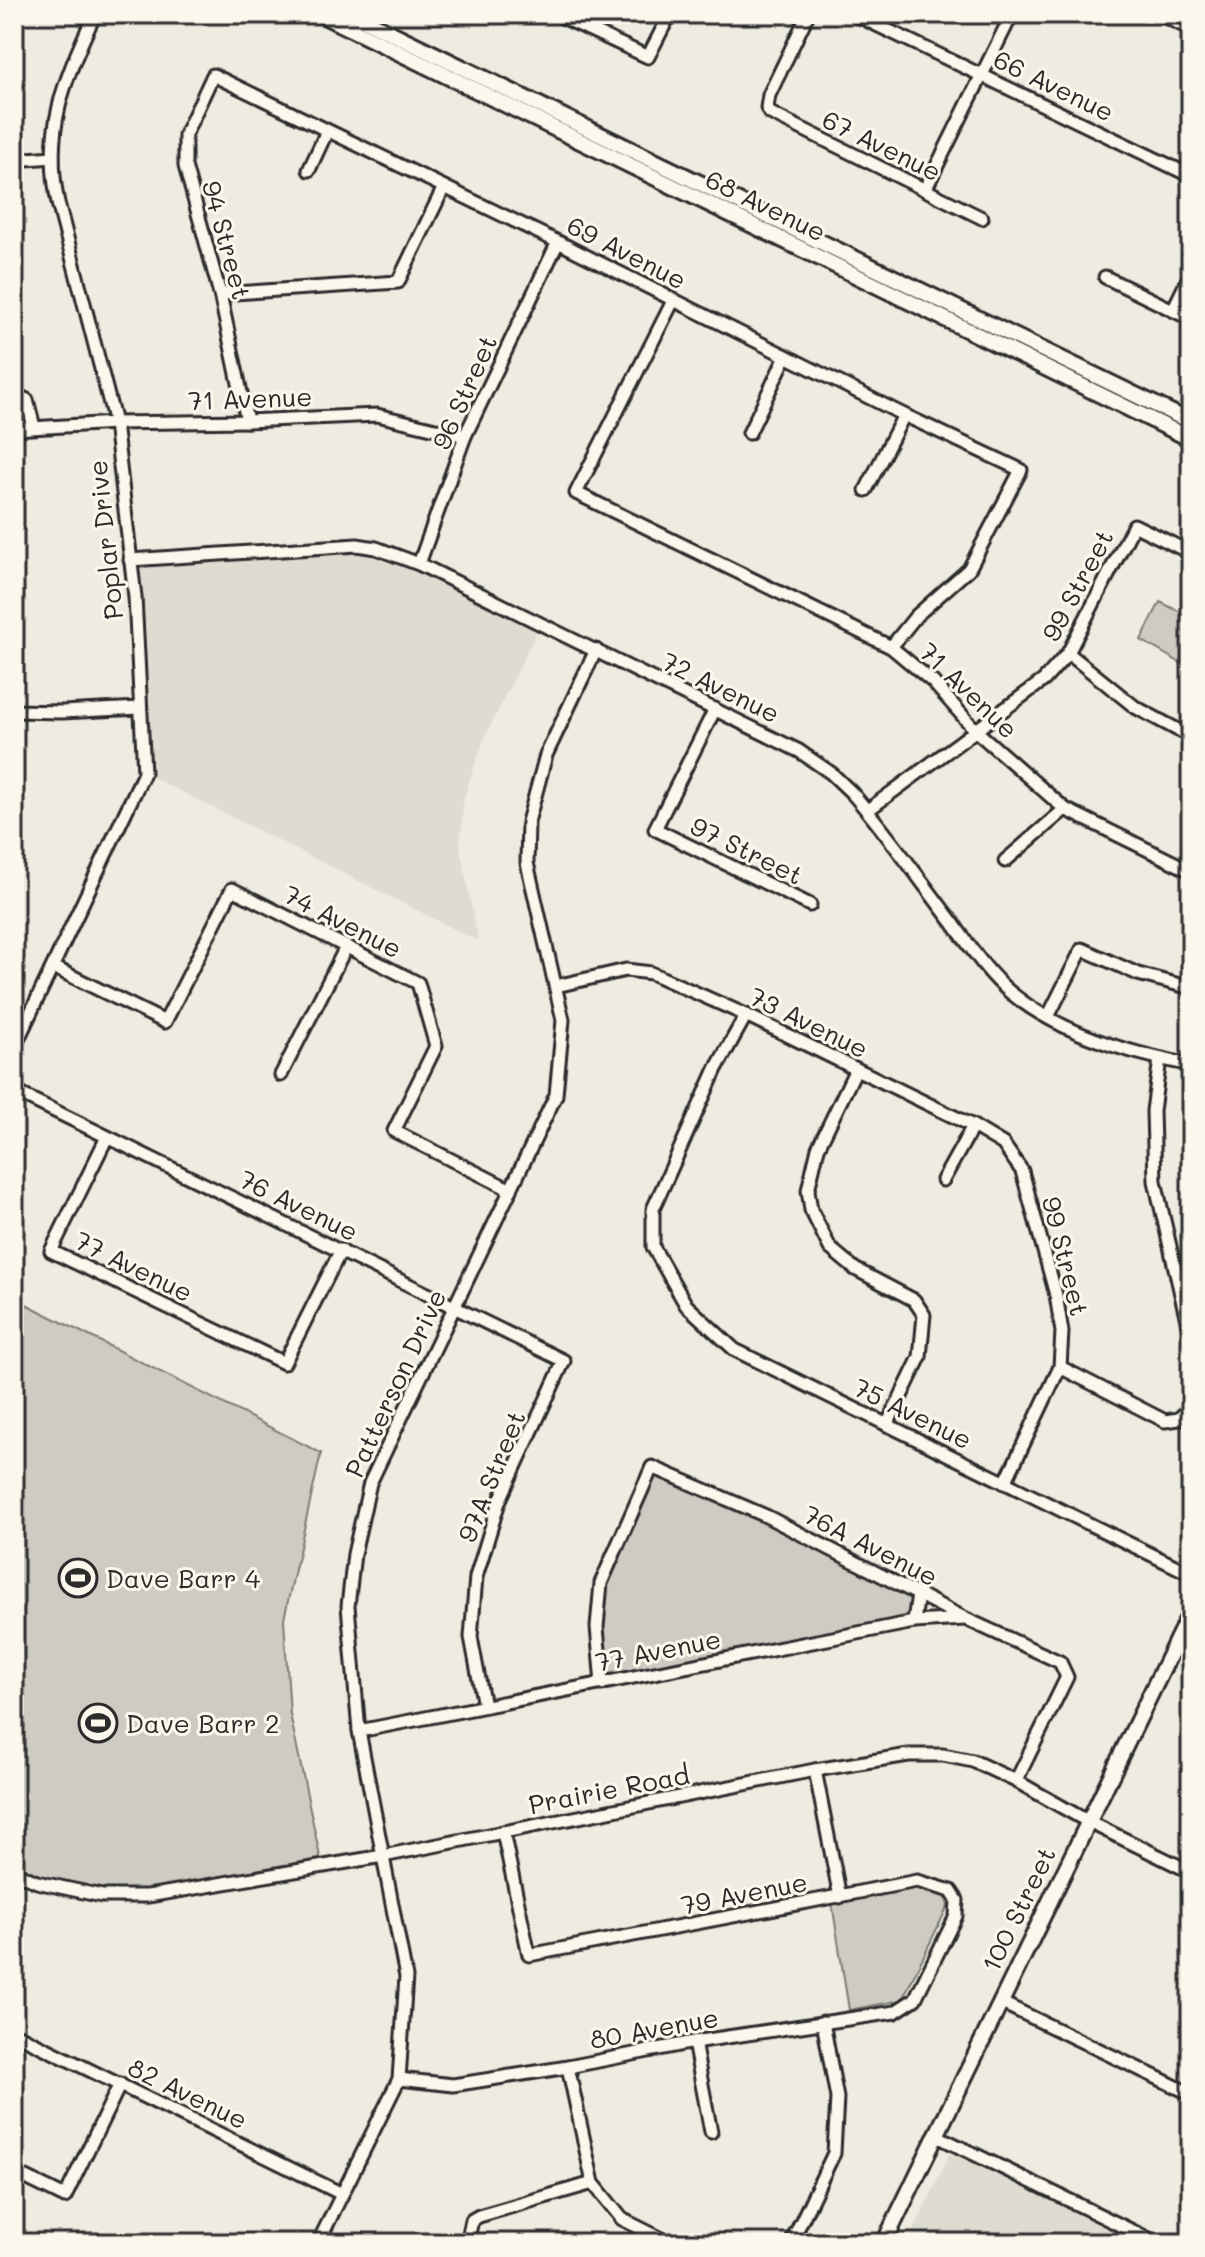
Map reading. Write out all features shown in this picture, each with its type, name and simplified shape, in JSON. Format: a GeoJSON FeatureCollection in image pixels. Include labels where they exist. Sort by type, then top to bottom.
{"type":"FeatureCollection","features":[{"type":"Feature","properties":{"kind":"main road","name":"68 Avenue"},"geometry":{"type":"LineString","coordinates":[[320,14],[1191,439]]}},
{"type":"Feature","properties":{"kind":"main road","name":"68 Avenue"},"geometry":{"type":"LineString","coordinates":[[352,14],[1191,422]]}},
{"type":"Feature","properties":{"kind":"main road","name":"100 Street"},"geometry":{"type":"LineString","coordinates":[[882,2243],[1191,1611]]}},
{"type":"Feature","properties":{"kind":"street"},"geometry":{"type":"LineString","coordinates":[[556,14],[648,57],[670,14]]}},
{"type":"Feature","properties":{"kind":"street","name":"67 Avenue"},"geometry":{"type":"LineString","coordinates":[[808,14],[769,95],[767,108],[776,117],[982,218]]}},
{"type":"Feature","properties":{"kind":"street","name":"66 Avenue"},"geometry":{"type":"LineString","coordinates":[[854,14],[1191,176]]}},
{"type":"Feature","properties":{"kind":"street"},"geometry":{"type":"LineString","coordinates":[[925,190],[1012,14]]}},
{"type":"Feature","properties":{"kind":"street"},"geometry":{"type":"LineString","coordinates":[[1159,14],[1191,29]]}},
{"type":"Feature","properties":{"kind":"street","name":"Poplar Drive"},"geometry":{"type":"LineString","coordinates":[[14,1048],[144,773],[135,597],[115,423],[58,203],[53,157],[61,91],[93,15]]}},
{"type":"Feature","properties":{"kind":"street","name":"69 Avenue"},"geometry":{"type":"LineString","coordinates":[[213,75],[1021,470],[969,569],[916,616],[891,647]]}},
{"type":"Feature","properties":{"kind":"street","name":"94 Street"},"geometry":{"type":"LineString","coordinates":[[213,75],[185,135],[185,166],[220,294],[247,421]]}},
{"type":"Feature","properties":{"kind":"street"},"geometry":{"type":"LineString","coordinates":[[309,170],[327,131]]}},
{"type":"Feature","properties":{"kind":"street"},"geometry":{"type":"LineString","coordinates":[[14,160],[53,157]]}},
{"type":"Feature","properties":{"kind":"street"},"geometry":{"type":"LineString","coordinates":[[220,294],[398,282],[444,187]]}},
{"type":"Feature","properties":{"kind":"street","name":"96 Street"},"geometry":{"type":"LineString","coordinates":[[419,564],[465,436],[558,242]]}},
{"type":"Feature","properties":{"kind":"street"},"geometry":{"type":"LineString","coordinates":[[1173,310],[1191,273]]}},
{"type":"Feature","properties":{"kind":"street"},"geometry":{"type":"LineString","coordinates":[[1105,277],[1191,319]]}},
{"type":"Feature","properties":{"kind":"street","name":"71 Avenue"},"geometry":{"type":"LineString","coordinates":[[673,301],[576,493],[891,647],[933,682],[976,731],[1065,809],[1191,871]]}},
{"type":"Feature","properties":{"kind":"street"},"geometry":{"type":"LineString","coordinates":[[749,433],[786,356]]}},
{"type":"Feature","properties":{"kind":"street"},"geometry":{"type":"LineString","coordinates":[[14,394],[27,400],[34,427]]}},
{"type":"Feature","properties":{"kind":"street","name":"71 Avenue"},"geometry":{"type":"LineString","coordinates":[[14,429],[377,415],[465,436]]}},
{"type":"Feature","properties":{"kind":"street"},"geometry":{"type":"LineString","coordinates":[[866,490],[904,415]]}},
{"type":"Feature","properties":{"kind":"street","name":"99 Street"},"geometry":{"type":"LineString","coordinates":[[868,810],[1044,680],[1068,653],[1134,525],[1191,553]]}},
{"type":"Feature","properties":{"kind":"street","name":"72 Avenue"},"geometry":{"type":"LineString","coordinates":[[130,560],[347,545],[376,548],[419,564],[799,751],[831,773],[868,810],[990,972],[1011,993],[1048,1017],[1111,1045],[1191,1065]]}},
{"type":"Feature","properties":{"kind":"street","name":"Patterson Drive"},"geometry":{"type":"LineString","coordinates":[[318,2243],[399,2079],[406,1977],[359,1731],[348,1606],[354,1554],[370,1483],[556,1095],[563,1020],[527,863],[528,822],[546,755],[596,650]]}},
{"type":"Feature","properties":{"kind":"street"},"geometry":{"type":"LineString","coordinates":[[1068,653],[1135,707],[1191,737]]}},
{"type":"Feature","properties":{"kind":"street"},"geometry":{"type":"LineString","coordinates":[[14,711],[140,708]]}},
{"type":"Feature","properties":{"kind":"street","name":"97 Street"},"geometry":{"type":"LineString","coordinates":[[715,709],[655,829],[810,905]]}},
{"type":"Feature","properties":{"kind":"street"},"geometry":{"type":"LineString","coordinates":[[1005,861],[1065,809]]}},
{"type":"Feature","properties":{"kind":"street","name":"74 Avenue"},"geometry":{"type":"LineString","coordinates":[[53,967],[165,1022],[232,889],[418,983],[436,1046],[394,1131],[511,1190]]}},
{"type":"Feature","properties":{"kind":"street"},"geometry":{"type":"LineString","coordinates":[[281,1075],[346,947]]}},
{"type":"Feature","properties":{"kind":"street"},"geometry":{"type":"LineString","coordinates":[[1048,1017],[1082,949],[1138,974],[1191,988]]}},
{"type":"Feature","properties":{"kind":"street","name":"73 Avenue"},"geometry":{"type":"LineString","coordinates":[[556,986],[626,970],[651,973],[746,1015],[973,1126],[1003,1144],[1022,1171]]}},
{"type":"Feature","properties":{"kind":"street","name":"75 Avenue"},"geometry":{"type":"LineString","coordinates":[[746,1015],[716,1069],[653,1209],[653,1247],[686,1305],[735,1350],[1191,1574]]}},
{"type":"Feature","properties":{"kind":"street"},"geometry":{"type":"LineString","coordinates":[[1160,1059],[1153,1111],[1155,1181],[1191,1338]]}},
{"type":"Feature","properties":{"kind":"street"},"geometry":{"type":"LineString","coordinates":[[856,1069],[818,1148],[808,1190],[811,1210],[830,1248],[855,1269],[914,1300],[924,1315],[920,1357],[887,1425]]}},
{"type":"Feature","properties":{"kind":"street","name":"76 Avenue"},"geometry":{"type":"LineString","coordinates":[[14,1091],[564,1361]]}},
{"type":"Feature","properties":{"kind":"street"},"geometry":{"type":"LineString","coordinates":[[943,1180],[973,1126]]}},
{"type":"Feature","properties":{"kind":"street","name":"77 Avenue"},"geometry":{"type":"LineString","coordinates":[[107,1137],[51,1251],[284,1363],[341,1250]]}},
{"type":"Feature","properties":{"kind":"street","name":"99 Street"},"geometry":{"type":"LineString","coordinates":[[1005,1483],[1060,1367],[1062,1332],[1056,1295],[1022,1171]]}},
{"type":"Feature","properties":{"kind":"street","name":"97A Street"},"geometry":{"type":"LineString","coordinates":[[484,1706],[471,1637],[476,1577],[499,1502],[564,1361]]}},
{"type":"Feature","properties":{"kind":"street"},"geometry":{"type":"LineString","coordinates":[[1060,1367],[1165,1421],[1179,1419],[1189,1408],[1191,1397]]}},
{"type":"Feature","properties":{"kind":"street","name":"76A Avenue"},"geometry":{"type":"LineString","coordinates":[[602,1684],[597,1627],[601,1583],[652,1467],[766,1516],[966,1619],[1060,1662],[1067,1677],[1016,1781]]}},
{"type":"Feature","properties":{"kind":"street"},"geometry":{"type":"LineString","coordinates":[[914,1622],[918,1594]]}},
{"type":"Feature","properties":{"kind":"street","name":"77 Avenue"},"geometry":{"type":"LineString","coordinates":[[359,1731],[914,1622],[966,1619]]}},
{"type":"Feature","properties":{"kind":"street","name":"Prairie Road"},"geometry":{"type":"LineString","coordinates":[[14,1872],[37,1882],[102,1896],[148,1896],[383,1856],[815,1770],[909,1755],[943,1755],[973,1761],[1016,1781],[1087,1821],[1191,1872]]}},
{"type":"Feature","properties":{"kind":"street"},"geometry":{"type":"LineString","coordinates":[[815,1770],[840,1897]]}},
{"type":"Feature","properties":{"kind":"street","name":"79 Avenue"},"geometry":{"type":"LineString","coordinates":[[503,1832],[529,1955],[917,1881],[951,1891],[957,1900],[956,1916],[915,1999]]}},
{"type":"Feature","properties":{"kind":"street","name":"80 Avenue"},"geometry":{"type":"LineString","coordinates":[[399,2079],[453,2085],[568,2067],[694,2042],[895,2012],[915,1999]]}},
{"type":"Feature","properties":{"kind":"street"},"geometry":{"type":"LineString","coordinates":[[1000,2002],[1191,2094]]}},
{"type":"Feature","properties":{"kind":"street"},"geometry":{"type":"LineString","coordinates":[[791,2243],[834,2153],[837,2098],[823,2022]]}},
{"type":"Feature","properties":{"kind":"street","name":"82 Avenue"},"geometry":{"type":"LineString","coordinates":[[14,2033],[342,2194]]}},
{"type":"Feature","properties":{"kind":"street"},"geometry":{"type":"LineString","coordinates":[[694,2042],[711,2132]]}},
{"type":"Feature","properties":{"kind":"street"},"geometry":{"type":"LineString","coordinates":[[568,2067],[593,2183],[622,2219],[670,2243]]}},
{"type":"Feature","properties":{"kind":"street"},"geometry":{"type":"LineString","coordinates":[[14,2172],[65,2197],[120,2084]]}},
{"type":"Feature","properties":{"kind":"street"},"geometry":{"type":"LineString","coordinates":[[935,2135],[1157,2243]]}},
{"type":"Feature","properties":{"kind":"street"},"geometry":{"type":"LineString","coordinates":[[467,2243],[472,2220],[479,2216],[593,2183]]}},
{"type":"Feature","properties":{"kind":"shaded area"},"geometry":{"type":"Polygon","coordinates":[[[376,548],[541,623],[484,739],[464,797],[460,846],[478,941],[144,773],[130,560],[376,548]]]}},
{"type":"Feature","properties":{"kind":"shaded area"},"geometry":{"type":"Polygon","coordinates":[[[1160,602],[1191,617],[1191,669],[1141,640],[1160,602]]]}},
{"type":"Feature","properties":{"kind":"shaded area"},"geometry":{"type":"Polygon","coordinates":[[[14,1298],[321,1453],[284,1619],[290,1714],[322,1866],[145,1896],[89,1892],[14,1875],[14,1298]]]}},
{"type":"Feature","properties":{"kind":"shaded area"},"geometry":{"type":"Polygon","coordinates":[[[652,1467],[918,1594],[914,1622],[602,1684],[601,1583],[652,1467]]]}},
{"type":"Feature","properties":{"kind":"shaded area"},"geometry":{"type":"Polygon","coordinates":[[[915,1887],[940,1893],[948,1906],[902,2000],[849,2010],[832,1903],[915,1887]]]}},
{"type":"Feature","properties":{"kind":"shaded area"},"geometry":{"type":"Polygon","coordinates":[[[954,2144],[1120,2226],[1112,2243],[908,2243],[954,2144]]]}},
{"type":"Feature","properties":{"kind":"place","name":"Dave Barr 4"},"geometry":{"type":"Point","coordinates":[78,1578]}},
{"type":"Feature","properties":{"kind":"place","name":"Dave Barr 2"},"geometry":{"type":"Point","coordinates":[98,1723]}}]}
